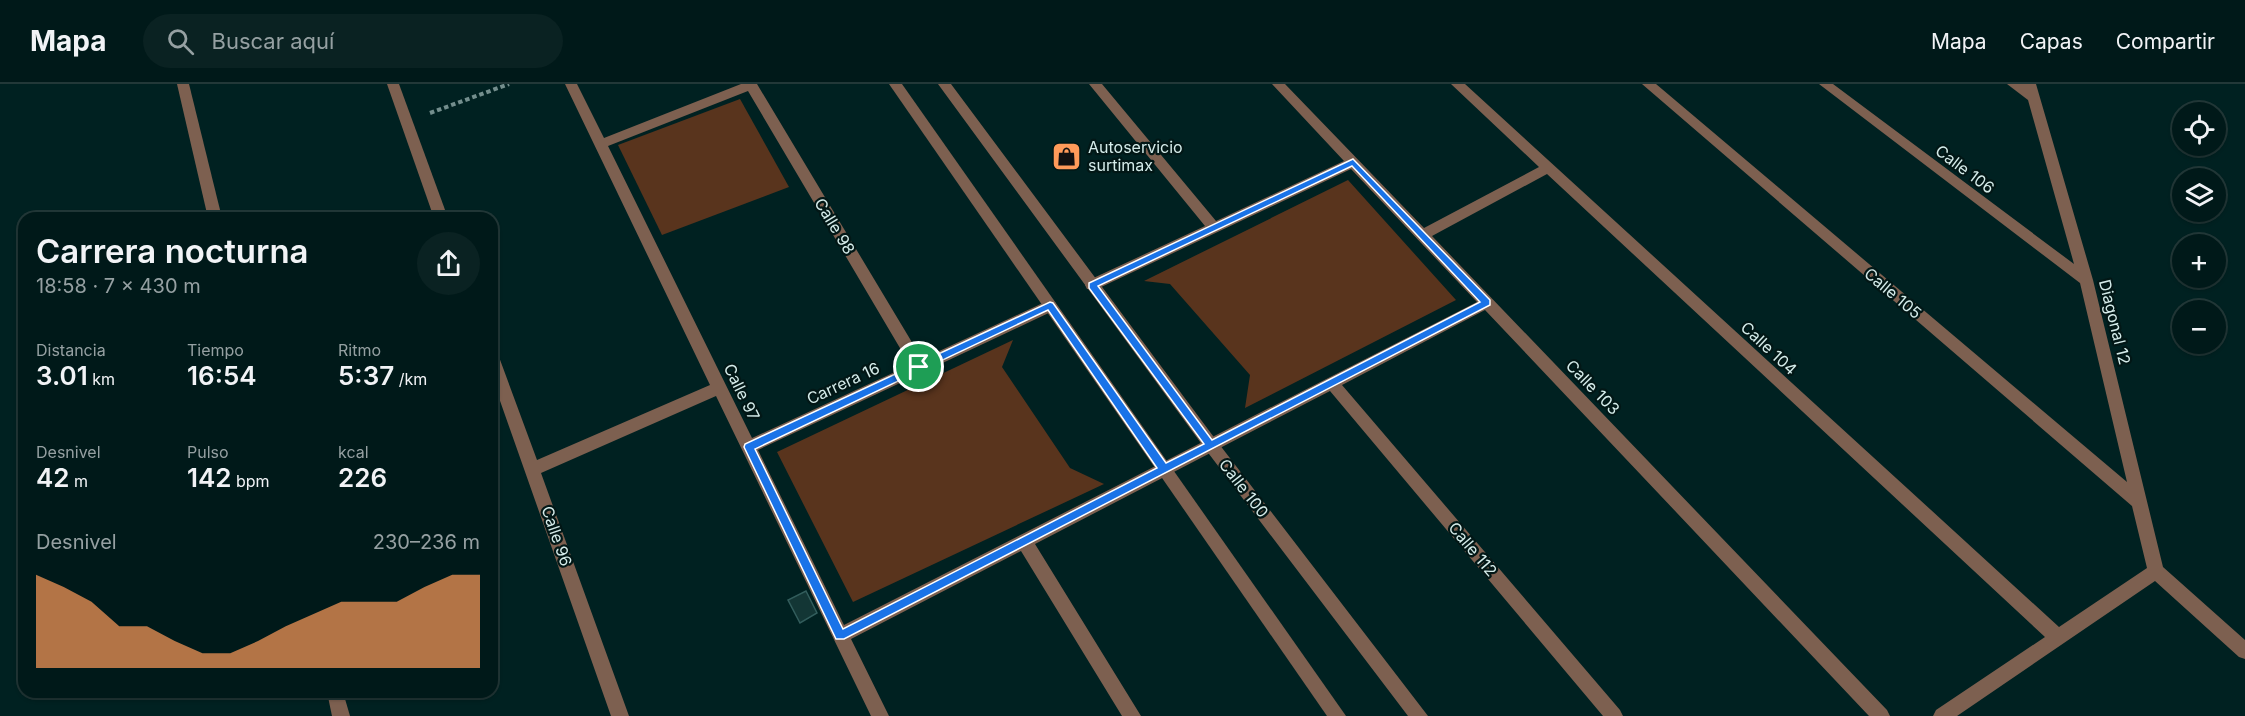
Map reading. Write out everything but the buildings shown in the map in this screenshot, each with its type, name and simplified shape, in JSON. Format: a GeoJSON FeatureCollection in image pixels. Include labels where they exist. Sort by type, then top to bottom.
{"type":"FeatureCollection","features":[{"type":"Feature","properties":{"kind":"street"},"geometry":{"type":"LineString","coordinates":[[183,84],[214,212]]}},
{"type":"Feature","properties":{"kind":"street"},"geometry":{"type":"LineString","coordinates":[[393,84],[439,212]]}},
{"type":"Feature","properties":{"kind":"street","name":"Calle 97"},"geometry":{"type":"LineString","coordinates":[[571,84],[879,716]]}},
{"type":"Feature","properties":{"kind":"street"},"geometry":{"type":"LineString","coordinates":[[896,84],[1336,716]]}},
{"type":"Feature","properties":{"kind":"street","name":"Calle 100"},"geometry":{"type":"LineString","coordinates":[[944,84],[1211,445],[1419,716]]}},
{"type":"Feature","properties":{"kind":"street"},"geometry":{"type":"LineString","coordinates":[[1095,84],[1214,228]]}},
{"type":"Feature","properties":{"kind":"street","name":"Calle 103"},"geometry":{"type":"LineString","coordinates":[[1278,84],[1881,716]]}},
{"type":"Feature","properties":{"kind":"street","name":"Calle 104"},"geometry":{"type":"LineString","coordinates":[[1457,84],[2057,638]]}},
{"type":"Feature","properties":{"kind":"street","name":"Calle 105"},"geometry":{"type":"LineString","coordinates":[[1647,84],[2139,502]]}},
{"type":"Feature","properties":{"kind":"street","name":"Calle 106"},"geometry":{"type":"LineString","coordinates":[[1825,84],[2086,280]]}},
{"type":"Feature","properties":{"kind":"street"},"geometry":{"type":"LineString","coordinates":[[2013,84],[2032,91]]}},
{"type":"Feature","properties":{"kind":"street"},"geometry":{"type":"LineString","coordinates":[[600,144],[751,85]]}},
{"type":"Feature","properties":{"kind":"street","name":"Calle 98"},"geometry":{"type":"LineString","coordinates":[[751,85],[919,367]]}},
{"type":"Feature","properties":{"kind":"street","name":"Diagonal 12"},"geometry":{"type":"LineString","coordinates":[[2032,91],[2086,280],[2156,572]]}},
{"type":"Feature","properties":{"kind":"street"},"geometry":{"type":"LineString","coordinates":[[1092,285],[1353,162]]}},
{"type":"Feature","properties":{"kind":"street"},"geometry":{"type":"LineString","coordinates":[[1422,235],[1548,168]]}},
{"type":"Feature","properties":{"kind":"street"},"geometry":{"type":"LineString","coordinates":[[840,636],[1487,303]]}},
{"type":"Feature","properties":{"kind":"street","name":"Carrera 16"},"geometry":{"type":"LineString","coordinates":[[749,447],[1050,306]]}},
{"type":"Feature","properties":{"kind":"street","name":"Calle 96"},"geometry":{"type":"LineString","coordinates":[[498,373],[620,716]]}},
{"type":"Feature","properties":{"kind":"street","name":"Calle 112"},"geometry":{"type":"LineString","coordinates":[[1332,383],[1614,716]]}},
{"type":"Feature","properties":{"kind":"street"},"geometry":{"type":"LineString","coordinates":[[533,469],[720,387]]}},
{"type":"Feature","properties":{"kind":"street"},"geometry":{"type":"LineString","coordinates":[[1024,541],[1132,716]]}},
{"type":"Feature","properties":{"kind":"street"},"geometry":{"type":"LineString","coordinates":[[1942,716],[2156,572],[2245,651]]}},
{"type":"Feature","properties":{"kind":"street"},"geometry":{"type":"LineString","coordinates":[[336,698],[341,716]]}},
{"type":"Feature","properties":{"kind":"path"},"geometry":{"type":"LineString","coordinates":[[406,121],[509,84]]}},
{"type":"Feature","properties":{"kind":"shaded area"},"geometry":{"type":"Polygon","coordinates":[[[740,99],[789,187],[662,235],[618,145],[740,99]]]}},
{"type":"Feature","properties":{"kind":"shaded area"},"geometry":{"type":"Polygon","coordinates":[[[1348,180],[1456,300],[1245,408],[1250,375],[1170,284],[1144,281],[1348,180]]]}},
{"type":"Feature","properties":{"kind":"shaded area"},"geometry":{"type":"Polygon","coordinates":[[[1013,340],[1002,367],[1070,468],[1104,484],[853,602],[777,452],[1013,340]]]}},
{"type":"Feature","properties":{"kind":"place","name":"Autoservicio surtimax"},"geometry":{"type":"Point","coordinates":[1067,156]}},
{"type":"Feature","properties":{"kind":"route"},"geometry":{"type":"LineString","coordinates":[[1353,162],[1487,303],[840,636],[749,447],[919,367],[1050,306],[1164,469],[1211,445],[1092,285],[1353,162]]}}]}
